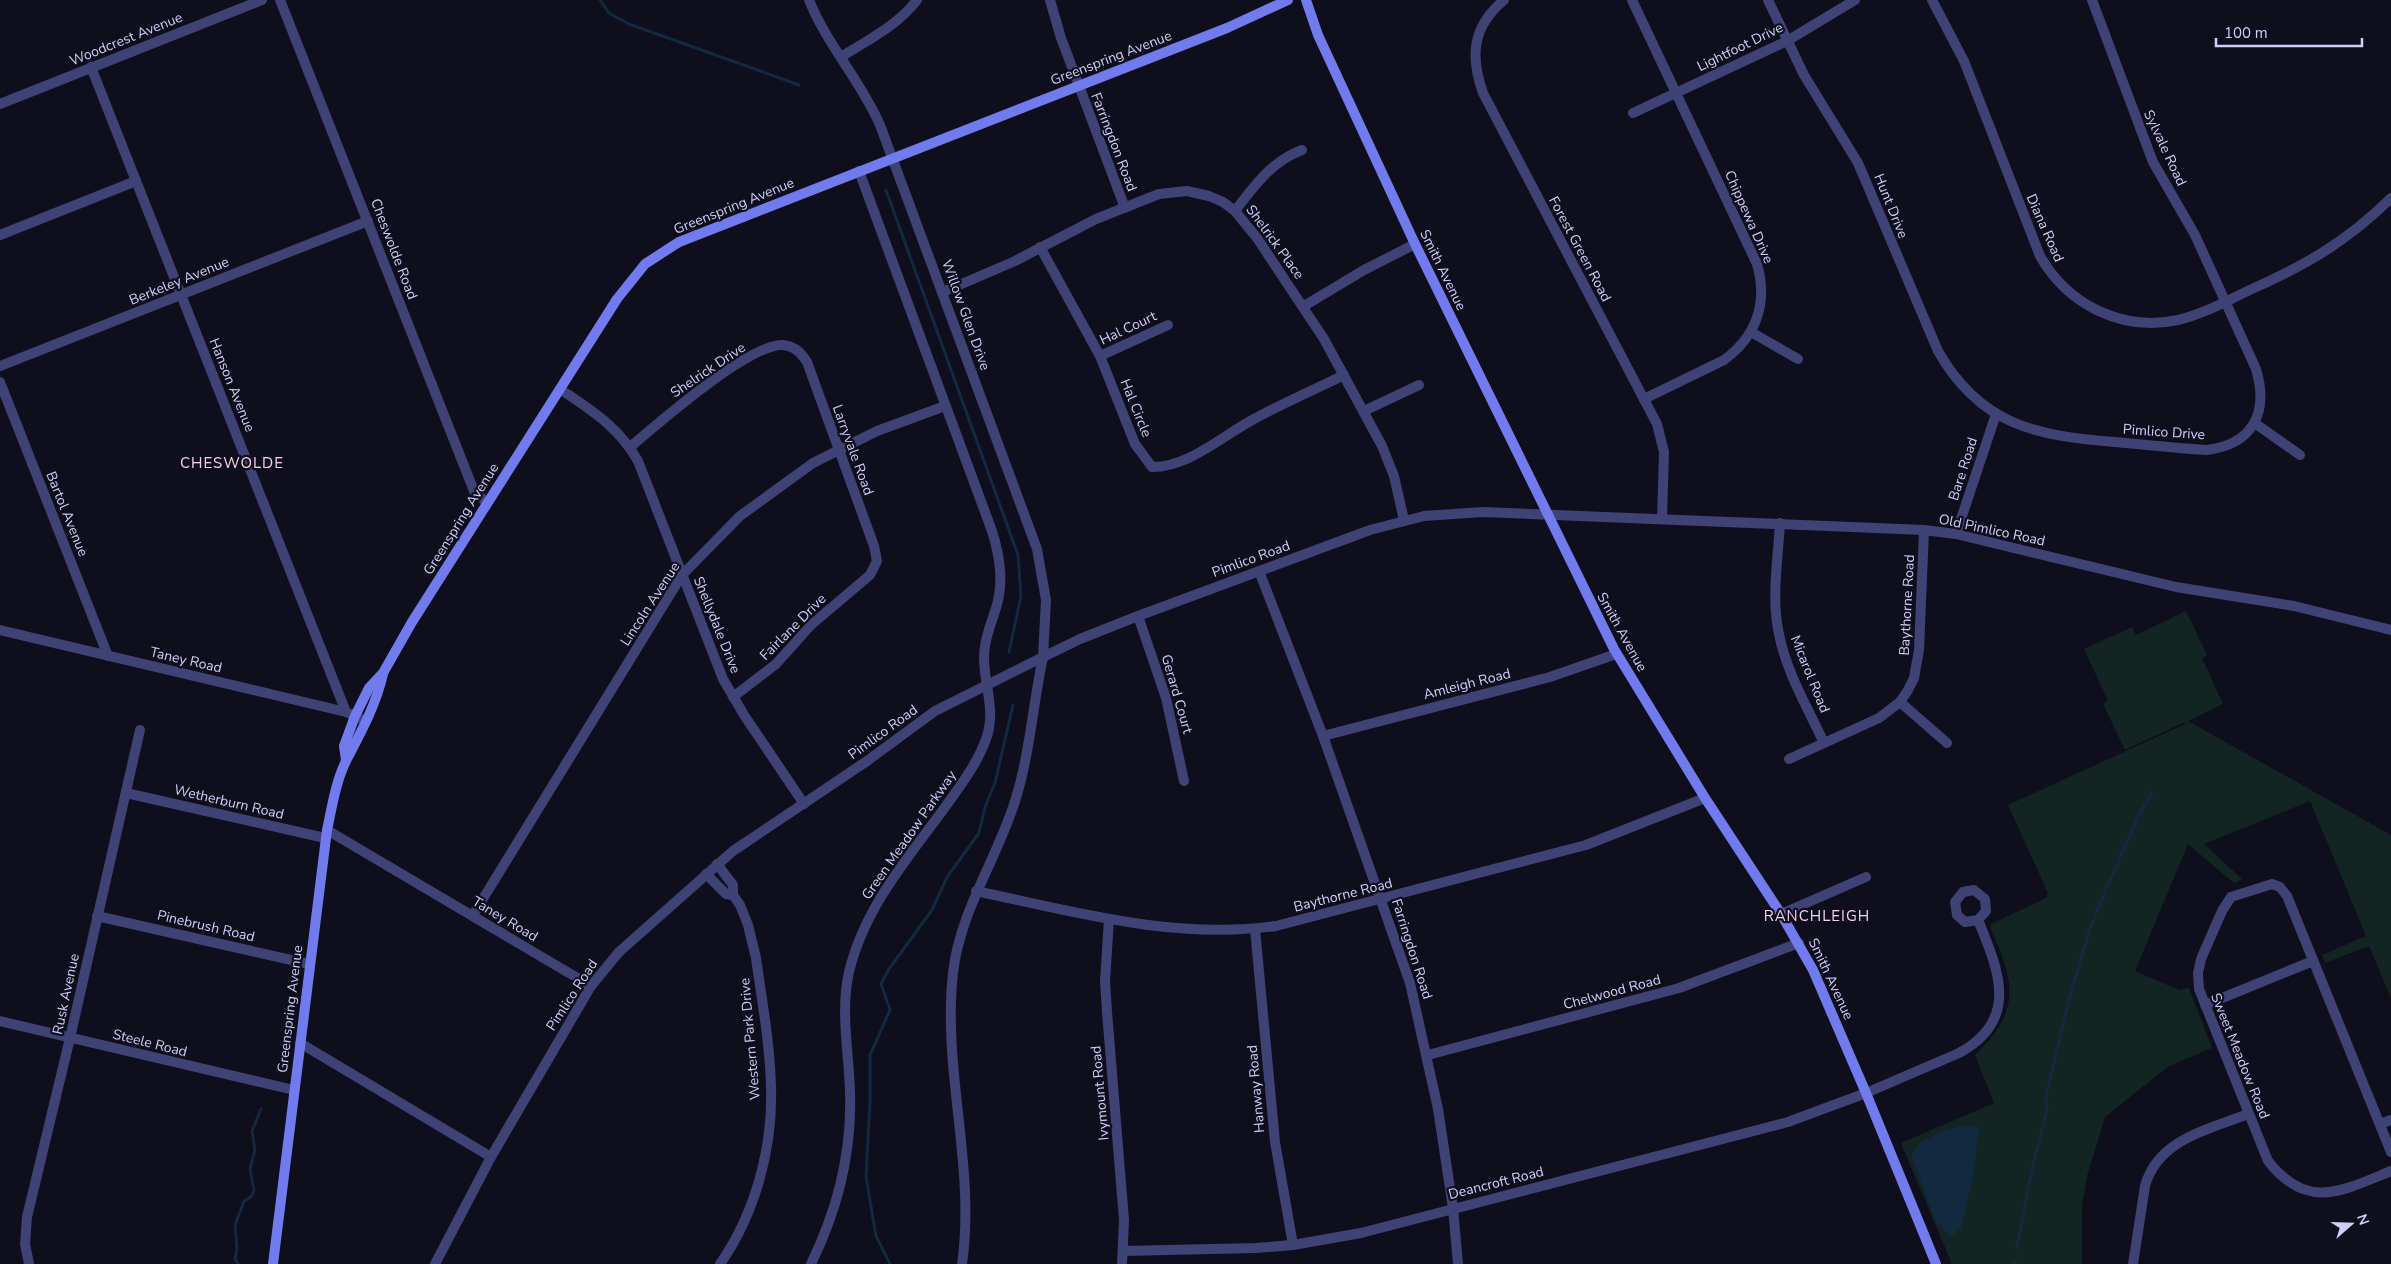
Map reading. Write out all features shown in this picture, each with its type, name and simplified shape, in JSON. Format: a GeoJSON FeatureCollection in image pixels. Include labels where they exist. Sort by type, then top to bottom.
{"type":"FeatureCollection","features":[{"type":"Feature","properties":{"kind":"main road","name":"Greenspring Avenue"},"geometry":{"type":"LineString","coordinates":[[346,760],[344,746],[350,714],[369,688],[383,673],[487,503],[560,389],[633,277],[645,264],[659,253],[679,242],[1227,28],[1288,0]]}},
{"type":"Feature","properties":{"kind":"main road","name":"Smith Avenue"},"geometry":{"type":"LineString","coordinates":[[1306,0],[1318,35],[1415,244],[1616,654],[1705,798],[1781,914],[1828,1002],[1936,1264]]}},
{"type":"Feature","properties":{"kind":"main road","name":"Greenspring Avenue"},"geometry":{"type":"LineString","coordinates":[[273,1264],[326,834],[346,760],[355,747],[379,694],[383,673]]}},
{"type":"Feature","properties":{"kind":"street","name":"Woodcrest Avenue"},"geometry":{"type":"LineString","coordinates":[[0,104],[262,0]]}},
{"type":"Feature","properties":{"kind":"street","name":"Cheswolde Road"},"geometry":{"type":"LineString","coordinates":[[280,0],[474,491],[487,503]]}},
{"type":"Feature","properties":{"kind":"street","name":"Willow Glen Drive"},"geometry":{"type":"LineString","coordinates":[[809,0],[821,25],[874,110],[943,292],[1040,563],[1046,600],[1043,657]]}},
{"type":"Feature","properties":{"kind":"street"},"geometry":{"type":"LineString","coordinates":[[841,57],[891,26],[917,0]]}},
{"type":"Feature","properties":{"kind":"street","name":"Farringdon Road"},"geometry":{"type":"LineString","coordinates":[[1050,0],[1061,38],[1125,208]]}},
{"type":"Feature","properties":{"kind":"street","name":"Forest Green Road"},"geometry":{"type":"LineString","coordinates":[[1504,0],[1484,20],[1475,46],[1475,63],[1483,94],[1657,424],[1664,452],[1662,519]]}},
{"type":"Feature","properties":{"kind":"street","name":"Chippewa Drive"},"geometry":{"type":"LineString","coordinates":[[1632,0],[1757,264],[1762,285],[1761,306],[1751,332],[1735,352],[1724,360],[1644,399]]}},
{"type":"Feature","properties":{"kind":"street","name":"Hunt Drive"},"geometry":{"type":"LineString","coordinates":[[1768,0],[1812,89],[1858,163],[1938,351],[1954,377],[1978,401],[1996,414]]}},
{"type":"Feature","properties":{"kind":"street","name":"Lightfoot Drive"},"geometry":{"type":"LineString","coordinates":[[1633,114],[1787,41],[1856,0]]}},
{"type":"Feature","properties":{"kind":"street","name":"Diana Road"},"geometry":{"type":"LineString","coordinates":[[1932,0],[1964,61],[2040,256],[2059,284],[2070,295],[2102,313],[2139,322],[2178,320],[2225,302],[2286,274],[2330,250],[2367,222],[2391,198]]}},
{"type":"Feature","properties":{"kind":"street","name":"Sylvale Road"},"geometry":{"type":"LineString","coordinates":[[2092,0],[2153,162],[2195,235],[2225,302]]}},
{"type":"Feature","properties":{"kind":"street","name":"Hanson Avenue"},"geometry":{"type":"LineString","coordinates":[[91,68],[350,714]]}},
{"type":"Feature","properties":{"kind":"street"},"geometry":{"type":"LineString","coordinates":[[1235,211],[1255,184],[1278,162],[1302,150]]}},
{"type":"Feature","properties":{"kind":"street"},"geometry":{"type":"LineString","coordinates":[[859,171],[992,531],[1000,560],[1000,588],[984,653],[988,685]]}},
{"type":"Feature","properties":{"kind":"street"},"geometry":{"type":"LineString","coordinates":[[0,235],[136,181]]}},
{"type":"Feature","properties":{"kind":"street","name":"Shelrick Place"},"geometry":{"type":"LineString","coordinates":[[943,292],[987,274],[1074,230],[1159,194],[1187,191],[1209,196],[1235,211],[1257,238],[1304,306],[1364,411],[1389,461],[1404,520]]}},
{"type":"Feature","properties":{"kind":"street","name":"Berkeley Avenue"},"geometry":{"type":"LineString","coordinates":[[0,366],[368,221]]}},
{"type":"Feature","properties":{"kind":"street"},"geometry":{"type":"LineString","coordinates":[[1304,306],[1364,270],[1415,244]]}},
{"type":"Feature","properties":{"kind":"street","name":"Hal Circle"},"geometry":{"type":"LineString","coordinates":[[1040,248],[1100,356],[1135,444],[1152,466],[1165,467],[1185,460],[1256,418],[1344,375]]}},
{"type":"Feature","properties":{"kind":"street"},"geometry":{"type":"LineString","coordinates":[[2225,302],[2261,384],[2261,403],[2256,424],[2300,455]]}},
{"type":"Feature","properties":{"kind":"street","name":"Hal Court"},"geometry":{"type":"LineString","coordinates":[[1100,356],[1168,325]]}},
{"type":"Feature","properties":{"kind":"street"},"geometry":{"type":"LineString","coordinates":[[1751,332],[1798,359]]}},
{"type":"Feature","properties":{"kind":"street","name":"Shelrick Drive"},"geometry":{"type":"LineString","coordinates":[[630,447],[702,388],[727,371],[766,349],[785,345],[794,348],[807,362]]}},
{"type":"Feature","properties":{"kind":"street","name":"Larryvale Road"},"geometry":{"type":"LineString","coordinates":[[807,362],[874,546]]}},
{"type":"Feature","properties":{"kind":"street","name":"Bartol Avenue"},"geometry":{"type":"LineString","coordinates":[[0,382],[108,656]]}},
{"type":"Feature","properties":{"kind":"street"},"geometry":{"type":"LineString","coordinates":[[1364,411],[1419,384]]}},
{"type":"Feature","properties":{"kind":"street","name":"Shellydale Drive"},"geometry":{"type":"LineString","coordinates":[[560,389],[612,426],[630,447],[638,461],[718,666],[733,697],[804,804]]}},
{"type":"Feature","properties":{"kind":"street","name":"Lincoln Avenue"},"geometry":{"type":"LineString","coordinates":[[473,916],[682,575],[740,516],[790,478],[838,449],[876,431],[945,406]]}},
{"type":"Feature","properties":{"kind":"street","name":"Pimlico Drive"},"geometry":{"type":"LineString","coordinates":[[1996,414],[2023,427],[2070,438],[2207,450],[2218,449],[2238,440],[2256,424]]}},
{"type":"Feature","properties":{"kind":"street","name":"Bare Road"},"geometry":{"type":"LineString","coordinates":[[1956,534],[1996,414]]}},
{"type":"Feature","properties":{"kind":"street","name":"Pimlico Road"},"geometry":{"type":"LineString","coordinates":[[435,1264],[491,1157],[591,986],[619,952],[732,851],[868,761],[935,711],[1080,639],[1344,539],[1404,520],[1451,513],[1483,512],[1548,516]]}},
{"type":"Feature","properties":{"kind":"street","name":"Old Pimlico Road"},"geometry":{"type":"LineString","coordinates":[[1548,516],[1780,523],[1924,530],[1956,534],[2176,588],[2294,606],[2391,630]]}},
{"type":"Feature","properties":{"kind":"street","name":"Micarol Road"},"geometry":{"type":"LineString","coordinates":[[1780,523],[1776,612],[1778,633],[1789,666],[1824,743]]}},
{"type":"Feature","properties":{"kind":"street","name":"Baythorne Road"},"geometry":{"type":"LineString","coordinates":[[1789,760],[1879,718],[1900,702],[1914,678],[1917,666],[1924,530]]}},
{"type":"Feature","properties":{"kind":"street","name":"Fairlane Drive"},"geometry":{"type":"LineString","coordinates":[[733,697],[776,664],[811,625],[870,575],[877,560],[874,546]]}},
{"type":"Feature","properties":{"kind":"street","name":"Farringdon Road"},"geometry":{"type":"LineString","coordinates":[[1259,571],[1323,736],[1410,983],[1428,1055],[1438,1109],[1453,1208],[1458,1264]]}},
{"type":"Feature","properties":{"kind":"street","name":"Gerard Court"},"geometry":{"type":"LineString","coordinates":[[1138,616],[1166,698],[1184,781]]}},
{"type":"Feature","properties":{"kind":"street","name":"Taney Road"},"geometry":{"type":"LineString","coordinates":[[0,630],[350,714],[366,721]]}},
{"type":"Feature","properties":{"kind":"street","name":"Amleigh Road"},"geometry":{"type":"LineString","coordinates":[[1323,736],[1550,677],[1616,654]]}},
{"type":"Feature","properties":{"kind":"street"},"geometry":{"type":"LineString","coordinates":[[962,1264],[965,1180],[951,1021],[953,972],[957,952],[976,891],[1002,836],[1016,797],[1030,743],[1035,693],[1043,657]]}},
{"type":"Feature","properties":{"kind":"street","name":"Green Meadow Parkway"},"geometry":{"type":"LineString","coordinates":[[811,1264],[833,1213],[849,1136],[850,1096],[844,1009],[849,972],[855,952],[870,914],[964,781],[981,752],[991,717],[988,685]]}},
{"type":"Feature","properties":{"kind":"street"},"geometry":{"type":"LineString","coordinates":[[1900,702],[1947,742]]}},
{"type":"Feature","properties":{"kind":"street","name":"Rusk Avenue"},"geometry":{"type":"LineString","coordinates":[[29,1264],[25,1244],[27,1217],[140,730]]}},
{"type":"Feature","properties":{"kind":"street","name":"Wetherburn Road"},"geometry":{"type":"LineString","coordinates":[[126,793],[326,834]]}},
{"type":"Feature","properties":{"kind":"street","name":"Baythorne Road"},"geometry":{"type":"LineString","coordinates":[[976,891],[1109,919],[1201,931],[1255,929],[1276,926],[1382,900],[1586,845],[1705,798]]}},
{"type":"Feature","properties":{"kind":"street","name":"Taney Road"},"geometry":{"type":"LineString","coordinates":[[326,834],[473,916],[591,986]]}},
{"type":"Feature","properties":{"kind":"street","name":"Western Park Drive"},"geometry":{"type":"LineString","coordinates":[[717,864],[733,885],[733,895],[740,905],[748,925],[756,958],[771,1087],[766,1150],[752,1202],[739,1231],[720,1264]]}},
{"type":"Feature","properties":{"kind":"street","name":"Western Park Drive"},"geometry":{"type":"LineString","coordinates":[[706,874],[726,894],[733,895]]}},
{"type":"Feature","properties":{"kind":"street"},"geometry":{"type":"LineString","coordinates":[[1781,914],[1866,877]]}},
{"type":"Feature","properties":{"kind":"street","name":"Sweet Meadow Road"},"geometry":{"type":"LineString","coordinates":[[2391,1152],[2286,896],[2280,887],[2272,884],[2231,897],[2222,911],[2201,959],[2198,973],[2199,989],[2268,1161],[2280,1177],[2297,1188],[2316,1193],[2331,1193],[2391,1171]]}},
{"type":"Feature","properties":{"kind":"street","name":"Pinebrush Road"},"geometry":{"type":"LineString","coordinates":[[97,916],[309,964]]}},
{"type":"Feature","properties":{"kind":"street","name":"Ivymount Road"},"geometry":{"type":"LineString","coordinates":[[1109,919],[1105,981],[1124,1220],[1122,1264]]}},
{"type":"Feature","properties":{"kind":"street","name":"Deancroft Road"},"geometry":{"type":"LineString","coordinates":[[1123,1251],[1256,1248],[1293,1245],[1361,1233],[1753,1132],[1866,1093],[1972,1046],[1992,1022],[2000,994],[1999,978],[1993,956],[1978,920]]}},
{"type":"Feature","properties":{"kind":"street","name":"Hanway Road"},"geometry":{"type":"LineString","coordinates":[[1255,929],[1275,1142],[1293,1245]]}},
{"type":"Feature","properties":{"kind":"street","name":"Chelwood Road"},"geometry":{"type":"LineString","coordinates":[[1428,1055],[1679,988],[1798,943]]}},
{"type":"Feature","properties":{"kind":"street"},"geometry":{"type":"LineString","coordinates":[[2205,1005],[2313,961]]}},
{"type":"Feature","properties":{"kind":"street","name":"Steele Road"},"geometry":{"type":"LineString","coordinates":[[0,1021],[294,1090]]}},
{"type":"Feature","properties":{"kind":"street"},"geometry":{"type":"LineString","coordinates":[[300,1043],[491,1157]]}},
{"type":"Feature","properties":{"kind":"street"},"geometry":{"type":"LineString","coordinates":[[2133,1264],[2148,1175],[2161,1155],[2184,1139],[2248,1114]]}},
{"type":"Feature","properties":{"kind":"street"},"geometry":{"type":"LineString","coordinates":[[2380,1124],[2391,1120]]}},
{"type":"Feature","properties":{"kind":"green space"},"geometry":{"type":"Polygon","coordinates":[[[2186,611],[2207,655],[2202,658],[2223,704],[2188,721],[2391,835],[2391,998],[2369,946],[2325,963],[2322,955],[2366,936],[2310,801],[2204,844],[2242,879],[2234,883],[2188,844],[2135,971],[2179,990],[2189,988],[2212,1048],[2169,1066],[2105,1117],[2087,1176],[2082,1206],[2082,1264],[1952,1264],[1901,1143],[1994,1103],[1975,1055],[2000,1025],[2009,997],[2009,982],[1991,930],[1991,924],[2046,898],[2048,893],[2008,805],[2185,724],[2185,722],[2125,750],[2103,704],[2108,701],[2084,649],[2132,627],[2136,635],[2186,611]]]}},
{"type":"Feature","properties":{"kind":"water"},"geometry":{"type":"Polygon","coordinates":[[[1967,1125],[1979,1128],[1973,1178],[1961,1228],[1950,1237],[1936,1221],[1911,1155],[1921,1142],[1946,1130],[1967,1125]]]}},
{"type":"Feature","properties":{"kind":"waterway"},"geometry":{"type":"LineString","coordinates":[[600,0],[609,13],[629,24],[799,85]]}},
{"type":"Feature","properties":{"kind":"waterway"},"geometry":{"type":"LineString","coordinates":[[886,190],[1018,555],[1021,596],[1009,652]]}},
{"type":"Feature","properties":{"kind":"waterway"},"geometry":{"type":"LineString","coordinates":[[890,1264],[876,1236],[866,1177],[870,1055],[890,1010],[881,984],[889,969],[932,910],[947,877],[979,833],[985,807],[995,783],[1013,705]]}},
{"type":"Feature","properties":{"kind":"waterway"},"geometry":{"type":"LineString","coordinates":[[2017,1247],[2033,1165],[2047,1110],[2046,1097],[2068,1003],[2091,925],[2142,809],[2152,793]]}},
{"type":"Feature","properties":{"kind":"waterway"},"geometry":{"type":"LineString","coordinates":[[238,1264],[235,1259],[237,1249],[235,1225],[244,1201],[251,1197],[254,1190],[250,1169],[255,1150],[252,1131],[261,1109]]}},
{"type":"Feature","properties":{"kind":"district","name":"CHESWOLDE"},"geometry":{"type":"Point","coordinates":[232,463]}},
{"type":"Feature","properties":{"kind":"district","name":"RANCHLEIGH"},"geometry":{"type":"Point","coordinates":[1817,916]}}]}
